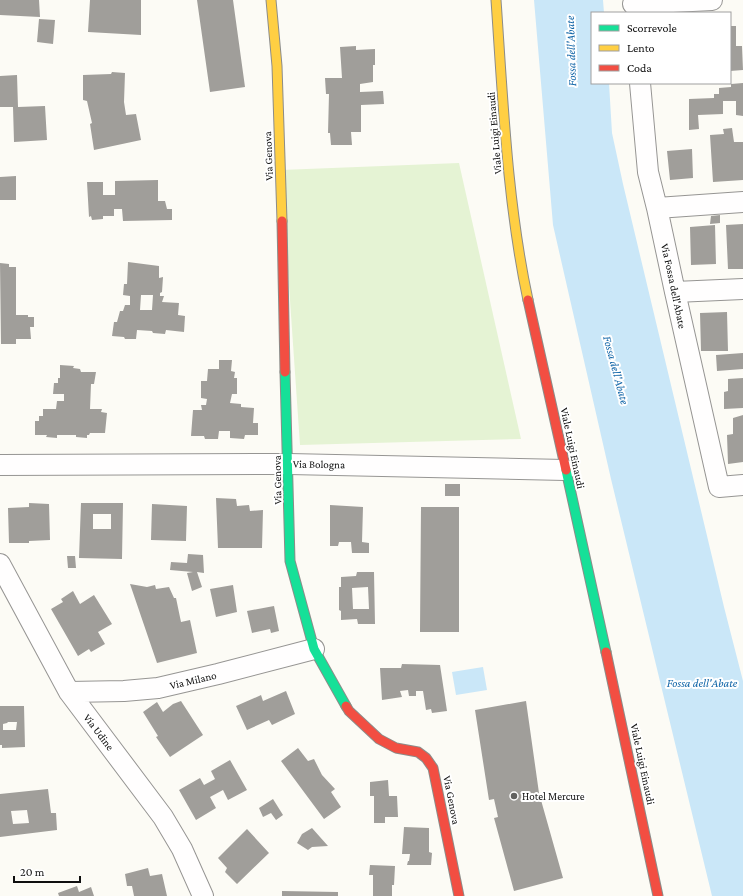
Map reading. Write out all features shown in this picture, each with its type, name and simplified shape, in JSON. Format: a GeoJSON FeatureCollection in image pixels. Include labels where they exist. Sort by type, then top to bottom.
{"type":"FeatureCollection","features":[{"type":"Feature","properties":{"kind":"street","name":"Via Genova"},"geometry":{"type":"LineString","coordinates":[[271,0],[278,73],[289,464],[290,561],[314,649],[344,704],[356,719],[383,742],[396,748],[421,754],[433,768],[459,896]]}},
{"type":"Feature","properties":{"kind":"street","name":"Viale Luigi Einaudi"},"geometry":{"type":"LineString","coordinates":[[496,0],[505,135],[517,238],[524,280],[658,896]]}},
{"type":"Feature","properties":{"kind":"street"},"geometry":{"type":"LineString","coordinates":[[634,6],[712,0]]}},
{"type":"Feature","properties":{"kind":"street","name":"Via Fossa dell'Abate"},"geometry":{"type":"LineString","coordinates":[[640,84],[648,172],[719,487],[743,485]]}},
{"type":"Feature","properties":{"kind":"street"},"geometry":{"type":"LineString","coordinates":[[657,208],[743,202]]}},
{"type":"Feature","properties":{"kind":"street"},"geometry":{"type":"LineString","coordinates":[[674,292],[743,289]]}},
{"type":"Feature","properties":{"kind":"street","name":"Via Bologna"},"geometry":{"type":"LineString","coordinates":[[0,465],[289,464],[565,470]]}},
{"type":"Feature","properties":{"kind":"street","name":"Via Udine"},"geometry":{"type":"LineString","coordinates":[[0,564],[69,692],[163,817],[182,849],[203,896]]}},
{"type":"Feature","properties":{"kind":"street","name":"Via Milano"},"geometry":{"type":"LineString","coordinates":[[69,692],[124,691],[158,688],[314,649]]}},
{"type":"Feature","properties":{"kind":"green space"},"geometry":{"type":"Polygon","coordinates":[[[459,163],[521,439],[300,445],[281,170],[459,163]]]}},
{"type":"Feature","properties":{"kind":"water","name":"Fossa dell'Abate"},"geometry":{"type":"Polygon","coordinates":[[[534,0],[603,0],[604,12],[591,12],[591,84],[609,84],[612,133],[623,184],[743,681],[743,896],[712,896],[611,479],[553,225],[534,0]]]}},
{"type":"Feature","properties":{"kind":"water"},"geometry":{"type":"Polygon","coordinates":[[[483,667],[487,690],[456,695],[452,672],[483,667]]]}},
{"type":"Feature","properties":{"kind":"building"},"geometry":{"type":"Polygon","coordinates":[[[0,0],[39,0],[40,17],[0,15],[0,0]]]}},
{"type":"Feature","properties":{"kind":"building"},"geometry":{"type":"Polygon","coordinates":[[[90,0],[141,0],[141,35],[88,32],[90,0]]]}},
{"type":"Feature","properties":{"kind":"building"},"geometry":{"type":"Polygon","coordinates":[[[197,0],[233,0],[245,87],[210,92],[197,0]]]}},
{"type":"Feature","properties":{"kind":"building"},"geometry":{"type":"Polygon","coordinates":[[[39,19],[55,20],[53,44],[37,42],[39,19]]]}},
{"type":"Feature","properties":{"kind":"building"},"geometry":{"type":"Polygon","coordinates":[[[731,26],[736,26],[736,46],[742,46],[743,70],[731,71],[731,26]]]}},
{"type":"Feature","properties":{"kind":"building"},"geometry":{"type":"Polygon","coordinates":[[[356,46],[356,50],[375,49],[373,82],[360,84],[360,92],[383,91],[384,104],[361,105],[361,132],[351,132],[352,145],[331,145],[330,133],[328,133],[329,94],[326,94],[325,78],[342,78],[340,47],[356,46]]]}},
{"type":"Feature","properties":{"kind":"building"},"geometry":{"type":"Polygon","coordinates":[[[112,72],[125,73],[124,102],[126,115],[136,114],[141,140],[94,150],[90,124],[92,123],[87,101],[83,100],[83,75],[111,74],[112,72]]]}},
{"type":"Feature","properties":{"kind":"building"},"geometry":{"type":"Polygon","coordinates":[[[17,75],[18,107],[45,106],[47,140],[14,142],[13,107],[0,107],[0,76],[17,75]]]}},
{"type":"Feature","properties":{"kind":"building"},"geometry":{"type":"Polygon","coordinates":[[[743,83],[743,116],[736,115],[736,101],[723,101],[723,114],[698,115],[699,129],[689,130],[689,99],[714,98],[714,94],[719,94],[719,88],[731,87],[731,84],[743,83]]]}},
{"type":"Feature","properties":{"kind":"building"},"geometry":{"type":"Polygon","coordinates":[[[732,128],[734,142],[743,142],[743,180],[713,182],[710,135],[724,134],[723,129],[732,128]]]}},
{"type":"Feature","properties":{"kind":"building"},"geometry":{"type":"Polygon","coordinates":[[[692,149],[693,178],[670,180],[667,151],[692,149]]]}},
{"type":"Feature","properties":{"kind":"building"},"geometry":{"type":"Polygon","coordinates":[[[16,176],[16,200],[0,200],[0,177],[16,176]]]}},
{"type":"Feature","properties":{"kind":"building"},"geometry":{"type":"Polygon","coordinates":[[[158,180],[158,201],[165,201],[167,209],[172,209],[172,220],[123,221],[122,209],[114,209],[114,216],[103,216],[103,219],[92,220],[91,216],[89,217],[87,182],[103,182],[103,195],[115,195],[115,181],[158,180]]]}},
{"type":"Feature","properties":{"kind":"building"},"geometry":{"type":"Polygon","coordinates":[[[720,215],[720,223],[710,224],[711,216],[720,215]]]}},
{"type":"Feature","properties":{"kind":"building"},"geometry":{"type":"Polygon","coordinates":[[[743,224],[743,269],[728,269],[726,225],[743,224]]]}},
{"type":"Feature","properties":{"kind":"building"},"geometry":{"type":"Polygon","coordinates":[[[715,225],[716,264],[691,265],[690,227],[715,225]]]}},
{"type":"Feature","properties":{"kind":"building"},"geometry":{"type":"Polygon","coordinates":[[[128,262],[159,266],[159,278],[163,277],[162,292],[160,293],[160,296],[164,296],[162,302],[179,303],[178,315],[185,316],[184,332],[166,330],[165,334],[137,330],[136,339],[125,339],[124,337],[112,336],[114,322],[117,322],[120,311],[123,311],[125,305],[130,305],[130,296],[123,295],[124,284],[127,284],[128,262]],[[141,295],[140,310],[152,310],[153,295],[141,295]]]}},
{"type":"Feature","properties":{"kind":"building"},"geometry":{"type":"Polygon","coordinates":[[[0,263],[9,264],[9,267],[16,267],[16,315],[28,315],[28,317],[34,317],[34,327],[30,327],[31,339],[16,339],[16,344],[1,344],[0,263]]]}},
{"type":"Feature","properties":{"kind":"building"},"geometry":{"type":"Polygon","coordinates":[[[727,312],[728,351],[701,351],[700,313],[727,312]]]}},
{"type":"Feature","properties":{"kind":"building"},"geometry":{"type":"Polygon","coordinates":[[[743,353],[743,369],[717,371],[716,355],[743,353]]]}},
{"type":"Feature","properties":{"kind":"building"},"geometry":{"type":"Polygon","coordinates":[[[219,360],[232,360],[231,371],[235,372],[234,378],[237,378],[237,394],[232,394],[230,403],[241,404],[241,407],[254,408],[253,423],[258,423],[258,435],[245,435],[244,439],[230,438],[230,431],[219,431],[218,439],[205,439],[204,436],[191,436],[193,410],[202,410],[201,405],[206,405],[207,399],[201,398],[201,381],[207,381],[208,369],[219,369],[219,360]]]}},
{"type":"Feature","properties":{"kind":"building"},"geometry":{"type":"Polygon","coordinates":[[[60,365],[74,366],[73,368],[80,369],[81,372],[96,372],[94,384],[91,384],[90,409],[102,409],[101,412],[107,413],[105,433],[90,433],[87,435],[87,438],[76,437],[76,435],[57,435],[57,438],[46,437],[47,435],[35,435],[35,421],[39,421],[39,416],[43,416],[43,409],[56,409],[57,401],[64,401],[64,394],[53,394],[54,383],[58,383],[58,378],[60,378],[60,365]]]}},
{"type":"Feature","properties":{"kind":"building"},"geometry":{"type":"Polygon","coordinates":[[[743,378],[743,408],[724,409],[724,392],[728,391],[728,379],[743,378]]]}},
{"type":"Feature","properties":{"kind":"building"},"geometry":{"type":"Polygon","coordinates":[[[743,415],[743,462],[728,464],[727,435],[733,434],[733,418],[743,415]]]}},
{"type":"Feature","properties":{"kind":"building"},"geometry":{"type":"Polygon","coordinates":[[[445,484],[460,484],[460,496],[445,496],[445,484]]]}},
{"type":"Feature","properties":{"kind":"building"},"geometry":{"type":"Polygon","coordinates":[[[216,498],[236,499],[237,506],[249,505],[250,511],[263,510],[262,548],[218,548],[216,498]]]}},
{"type":"Feature","properties":{"kind":"building"},"geometry":{"type":"Polygon","coordinates":[[[29,503],[49,504],[50,540],[29,541],[29,543],[9,543],[8,508],[29,507],[29,503]]]}},
{"type":"Feature","properties":{"kind":"building"},"geometry":{"type":"Polygon","coordinates":[[[81,503],[123,503],[122,559],[79,558],[81,503]],[[93,514],[93,529],[111,529],[111,514],[93,514]]]}},
{"type":"Feature","properties":{"kind":"building"},"geometry":{"type":"Polygon","coordinates":[[[152,504],[187,506],[186,541],[151,540],[152,504]]]}},
{"type":"Feature","properties":{"kind":"building"},"geometry":{"type":"Polygon","coordinates":[[[330,505],[363,507],[362,542],[369,543],[369,553],[352,553],[351,542],[339,542],[338,546],[330,546],[330,505]]]}},
{"type":"Feature","properties":{"kind":"building"},"geometry":{"type":"Polygon","coordinates":[[[421,507],[459,507],[459,632],[420,632],[421,507]]]}},
{"type":"Feature","properties":{"kind":"building"},"geometry":{"type":"Polygon","coordinates":[[[188,554],[203,555],[204,573],[197,572],[202,587],[192,591],[187,573],[193,572],[170,570],[171,562],[187,563],[188,554]]]}},
{"type":"Feature","properties":{"kind":"building"},"geometry":{"type":"Polygon","coordinates":[[[67,556],[75,556],[76,568],[68,568],[67,556]]]}},
{"type":"Feature","properties":{"kind":"building"},"geometry":{"type":"Polygon","coordinates":[[[357,572],[374,572],[375,624],[358,624],[357,619],[341,620],[341,611],[339,610],[339,587],[341,587],[341,577],[356,576],[357,572]],[[368,587],[352,588],[353,609],[369,609],[368,587]]]}},
{"type":"Feature","properties":{"kind":"building"},"geometry":{"type":"Polygon","coordinates":[[[130,584],[147,587],[155,585],[156,589],[169,587],[174,598],[176,598],[181,622],[190,620],[197,653],[157,663],[130,584]]]}},
{"type":"Feature","properties":{"kind":"building"},"geometry":{"type":"Polygon","coordinates":[[[233,585],[237,612],[216,617],[210,589],[233,585]]]}},
{"type":"Feature","properties":{"kind":"building"},"geometry":{"type":"Polygon","coordinates":[[[73,591],[80,604],[94,595],[112,624],[98,632],[105,644],[91,652],[89,649],[78,656],[51,609],[63,602],[61,599],[73,591]]]}},
{"type":"Feature","properties":{"kind":"building"},"geometry":{"type":"Polygon","coordinates":[[[274,606],[279,631],[271,633],[270,629],[252,633],[247,611],[274,606]]]}},
{"type":"Feature","properties":{"kind":"building"},"geometry":{"type":"Polygon","coordinates":[[[402,664],[440,665],[447,711],[432,713],[431,709],[426,710],[423,691],[416,691],[416,696],[409,696],[408,690],[400,691],[402,697],[382,700],[380,668],[401,668],[402,664]]]}},
{"type":"Feature","properties":{"kind":"building"},"geometry":{"type":"Polygon","coordinates":[[[286,691],[295,714],[272,725],[269,720],[247,730],[236,706],[261,695],[263,701],[286,691]]]}},
{"type":"Feature","properties":{"kind":"building"},"geometry":{"type":"Polygon","coordinates":[[[181,701],[203,735],[170,757],[156,737],[158,736],[143,712],[157,702],[163,712],[173,704],[181,701]]]}},
{"type":"Feature","properties":{"kind":"building","name":"Hotel Mercure"},"geometry":{"type":"Polygon","coordinates":[[[526,701],[539,793],[563,878],[514,891],[494,818],[498,817],[494,799],[489,800],[475,710],[526,701]]]}},
{"type":"Feature","properties":{"kind":"building"},"geometry":{"type":"Polygon","coordinates":[[[0,706],[24,706],[25,747],[2,748],[2,745],[0,745],[0,706]],[[8,722],[3,724],[3,730],[16,730],[17,722],[8,722]]]}},
{"type":"Feature","properties":{"kind":"building"},"geometry":{"type":"Polygon","coordinates":[[[298,748],[308,761],[314,759],[322,775],[335,789],[331,792],[341,807],[324,819],[281,761],[298,748]]]}},
{"type":"Feature","properties":{"kind":"building"},"geometry":{"type":"Polygon","coordinates":[[[230,760],[247,790],[228,800],[223,790],[210,797],[216,808],[196,820],[179,790],[200,778],[204,785],[215,779],[211,771],[230,760]]]}},
{"type":"Feature","properties":{"kind":"building"},"geometry":{"type":"Polygon","coordinates":[[[388,780],[389,796],[397,796],[398,817],[385,817],[385,823],[374,823],[374,796],[370,796],[370,782],[388,780]]]}},
{"type":"Feature","properties":{"kind":"building"},"geometry":{"type":"Polygon","coordinates":[[[48,789],[51,813],[56,813],[57,830],[0,837],[0,794],[48,789]],[[27,810],[11,811],[13,824],[29,823],[27,810]]]}},
{"type":"Feature","properties":{"kind":"building"},"geometry":{"type":"Polygon","coordinates":[[[273,799],[283,815],[276,820],[271,813],[263,817],[259,808],[273,799]]]}},
{"type":"Feature","properties":{"kind":"building"},"geometry":{"type":"Polygon","coordinates":[[[404,827],[429,828],[429,852],[432,853],[431,865],[407,865],[410,854],[402,854],[404,827]]]}},
{"type":"Feature","properties":{"kind":"building"},"geometry":{"type":"Polygon","coordinates":[[[312,828],[328,846],[312,847],[308,850],[297,843],[302,834],[312,828]]]}},
{"type":"Feature","properties":{"kind":"building"},"geometry":{"type":"Polygon","coordinates":[[[247,829],[269,853],[237,884],[225,872],[227,868],[218,858],[247,829]]]}},
{"type":"Feature","properties":{"kind":"building"},"geometry":{"type":"Polygon","coordinates":[[[370,865],[395,866],[392,896],[373,896],[373,875],[369,875],[370,865]]]}},
{"type":"Feature","properties":{"kind":"building"},"geometry":{"type":"Polygon","coordinates":[[[148,868],[150,876],[162,874],[167,896],[134,896],[132,886],[127,886],[125,874],[148,868]]]}},
{"type":"Feature","properties":{"kind":"building"},"geometry":{"type":"Polygon","coordinates":[[[77,886],[79,892],[91,887],[94,896],[59,896],[58,893],[77,886]]]}},
{"type":"Feature","properties":{"kind":"building"},"geometry":{"type":"Polygon","coordinates":[[[282,891],[338,892],[338,896],[282,896],[282,891]]]}},
{"type":"Feature","properties":{"kind":"traffic: fast"},"geometry":{"type":"LineString","coordinates":[[285,372],[290,561],[314,649],[346,706]]}},
{"type":"Feature","properties":{"kind":"traffic: fast"},"geometry":{"type":"LineString","coordinates":[[566,470],[606,652]]}},
{"type":"Feature","properties":{"kind":"traffic: slow"},"geometry":{"type":"LineString","coordinates":[[271,0],[277,66],[282,221]]}},
{"type":"Feature","properties":{"kind":"traffic: slow"},"geometry":{"type":"LineString","coordinates":[[496,0],[510,188],[528,300]]}},
{"type":"Feature","properties":{"kind":"traffic: jam"},"geometry":{"type":"LineString","coordinates":[[282,221],[285,372]]}},
{"type":"Feature","properties":{"kind":"traffic: jam"},"geometry":{"type":"LineString","coordinates":[[528,300],[566,470]]}},
{"type":"Feature","properties":{"kind":"traffic: jam"},"geometry":{"type":"LineString","coordinates":[[606,652],[658,896]]}},
{"type":"Feature","properties":{"kind":"traffic: jam"},"geometry":{"type":"LineString","coordinates":[[346,706],[349,711],[379,739],[396,748],[418,752],[426,758],[433,768],[459,896]]}},
{"type":"Feature","properties":{"kind":"place","name":"Hotel Mercure"},"geometry":{"type":"Point","coordinates":[514,796]}}]}
